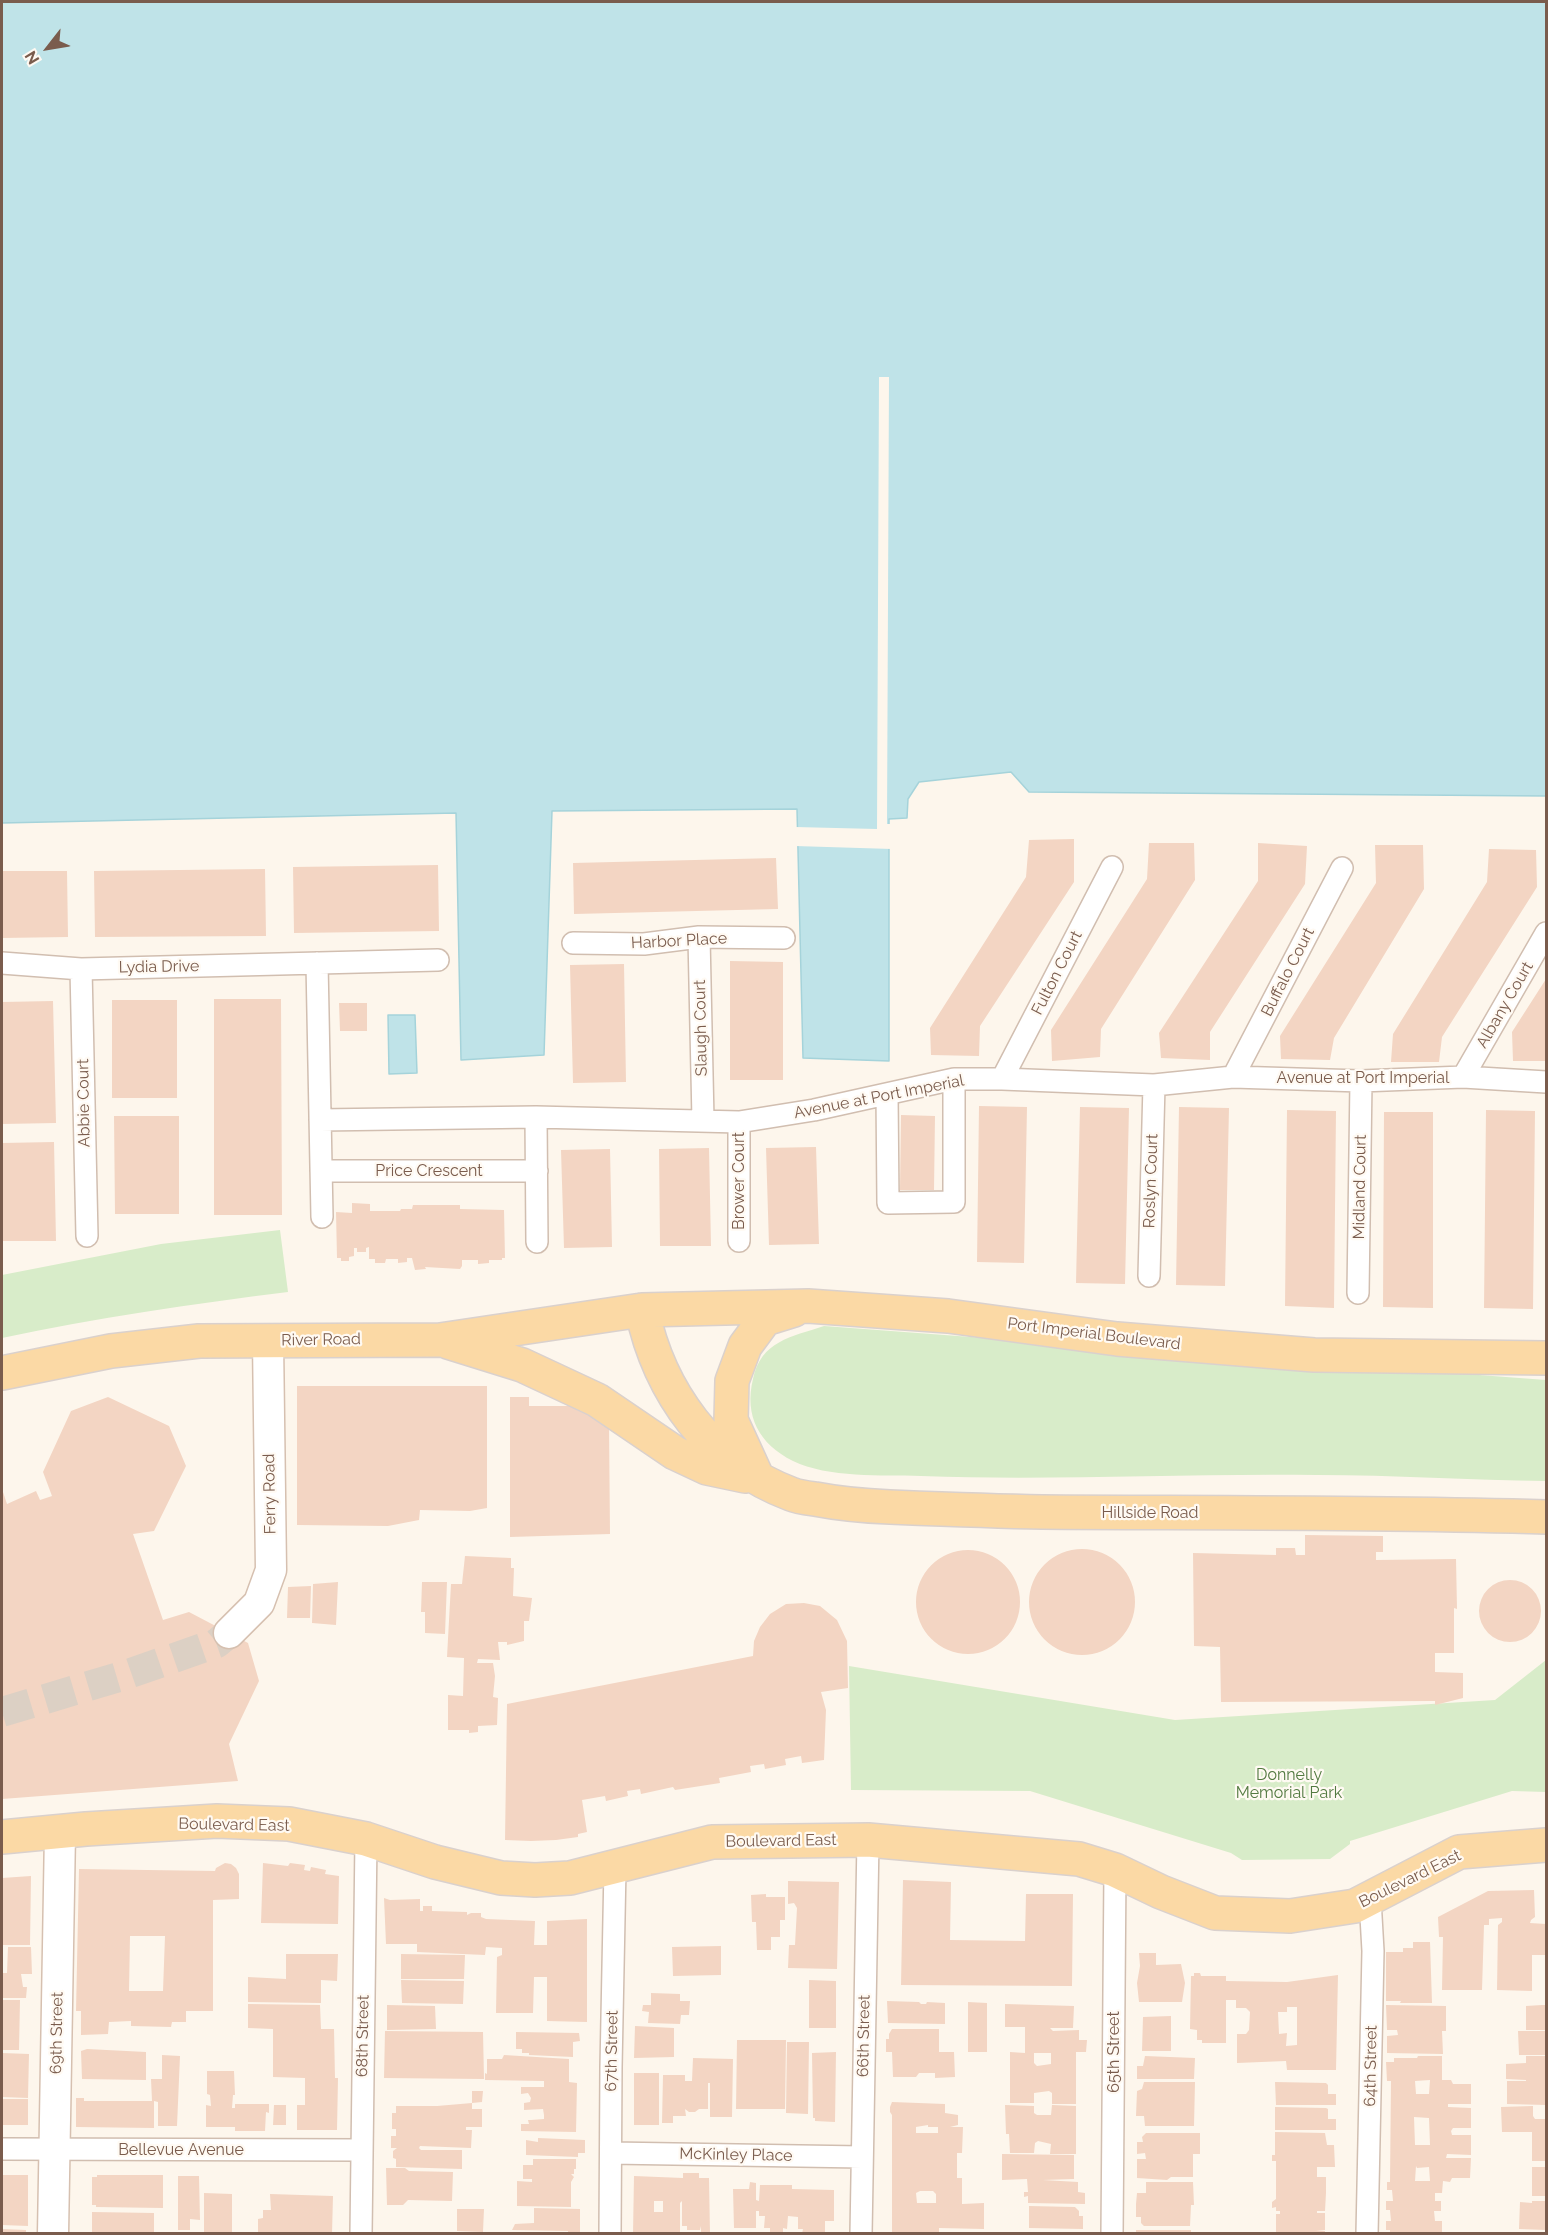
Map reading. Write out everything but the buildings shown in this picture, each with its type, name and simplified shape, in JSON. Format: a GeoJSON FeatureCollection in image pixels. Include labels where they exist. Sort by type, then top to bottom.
{"type":"FeatureCollection","features":[{"type":"Feature","properties":{"kind":"main road","name":"Port Imperial Boulevard"},"geometry":{"type":"LineString","coordinates":[[642,1310],[808,1306],[948,1316],[1118,1339],[1314,1355],[1546,1358]]}},
{"type":"Feature","properties":{"kind":"main road"},"geometry":{"type":"LineString","coordinates":[[757,1479],[731,1420],[732,1381],[745,1346],[765,1319],[808,1306]]}},
{"type":"Feature","properties":{"kind":"main road"},"geometry":{"type":"LineString","coordinates":[[642,1310],[648,1337],[668,1383],[688,1416],[708,1441],[734,1464],[757,1479]]}},
{"type":"Feature","properties":{"kind":"main road","name":"River Road"},"geometry":{"type":"LineString","coordinates":[[2,1373],[122,1350],[199,1341],[440,1340],[642,1310]]}},
{"type":"Feature","properties":{"kind":"main road"},"geometry":{"type":"LineString","coordinates":[[440,1340],[522,1365],[597,1400],[675,1453],[707,1468],[757,1479]]}},
{"type":"Feature","properties":{"kind":"main road","name":"Hillside Road"},"geometry":{"type":"LineString","coordinates":[[757,1479],[792,1495],[858,1506],[967,1511],[1450,1514],[1546,1517]]}},
{"type":"Feature","properties":{"kind":"main road","name":"Boulevard East"},"geometry":{"type":"LineString","coordinates":[[2,1837],[218,1821],[289,1824],[366,1839],[435,1862],[501,1878],[535,1880],[570,1878],[712,1842],[868,1839],[1079,1858],[1115,1870],[1161,1892],[1215,1913],[1290,1916],[1355,1906],[1459,1852],[1546,1845]]}},
{"type":"Feature","properties":{"kind":"street","name":"Fulton Court"},"geometry":{"type":"LineString","coordinates":[[1002,1079],[1112,867]]}},
{"type":"Feature","properties":{"kind":"street","name":"Buffalo Court"},"geometry":{"type":"LineString","coordinates":[[1233,1077],[1342,868]]}},
{"type":"Feature","properties":{"kind":"street","name":"Albany Court"},"geometry":{"type":"LineString","coordinates":[[1463,1077],[1546,933]]}},
{"type":"Feature","properties":{"kind":"street","name":"Harbor Place"},"geometry":{"type":"LineString","coordinates":[[573,943],[644,944],[699,937],[784,938]]}},
{"type":"Feature","properties":{"kind":"street","name":"Slaugh Court"},"geometry":{"type":"LineString","coordinates":[[699,937],[703,1120]]}},
{"type":"Feature","properties":{"kind":"street","name":"Lydia Drive"},"geometry":{"type":"LineString","coordinates":[[2,963],[81,969],[438,960]]}},
{"type":"Feature","properties":{"kind":"street"},"geometry":{"type":"LineString","coordinates":[[317,963],[322,1217]]}},
{"type":"Feature","properties":{"kind":"street","name":"Abbie Court"},"geometry":{"type":"LineString","coordinates":[[81,969],[87,1236]]}},
{"type":"Feature","properties":{"kind":"street","name":"Avenue at Port Imperial"},"geometry":{"type":"LineString","coordinates":[[320,1120],[536,1117],[739,1122],[814,1110],[954,1079],[1154,1085],[1233,1077],[1361,1081],[1463,1077],[1546,1082]]}},
{"type":"Feature","properties":{"kind":"street"},"geometry":{"type":"LineString","coordinates":[[887,1094],[888,1203],[954,1202],[954,1079]]}},
{"type":"Feature","properties":{"kind":"street","name":"Midland Court"},"geometry":{"type":"LineString","coordinates":[[1358,1293],[1361,1081]]}},
{"type":"Feature","properties":{"kind":"street","name":"Roslyn Court"},"geometry":{"type":"LineString","coordinates":[[1149,1276],[1154,1085]]}},
{"type":"Feature","properties":{"kind":"street"},"geometry":{"type":"LineString","coordinates":[[536,1117],[537,1242]]}},
{"type":"Feature","properties":{"kind":"street","name":"Brower Court"},"geometry":{"type":"LineString","coordinates":[[739,1122],[739,1241]]}},
{"type":"Feature","properties":{"kind":"street","name":"Price Crescent"},"geometry":{"type":"LineString","coordinates":[[321,1171],[537,1171]]}},
{"type":"Feature","properties":{"kind":"street","name":"Ferry Road"},"geometry":{"type":"LineString","coordinates":[[229,1633],[259,1603],[271,1570],[268,1341]]}},
{"type":"Feature","properties":{"kind":"street","name":"69th Street"},"geometry":{"type":"LineString","coordinates":[[53,2234],[60,1832]]}},
{"type":"Feature","properties":{"kind":"street","name":"68th Street"},"geometry":{"type":"LineString","coordinates":[[361,2234],[366,1839]]}},
{"type":"Feature","properties":{"kind":"street","name":"66th Street"},"geometry":{"type":"LineString","coordinates":[[861,2234],[868,1839]]}},
{"type":"Feature","properties":{"kind":"street","name":"67th Street"},"geometry":{"type":"LineString","coordinates":[[610,2234],[615,1868]]}},
{"type":"Feature","properties":{"kind":"street","name":"65th Street"},"geometry":{"type":"LineString","coordinates":[[1112,2234],[1115,1870]]}},
{"type":"Feature","properties":{"kind":"street","name":"64th Street"},"geometry":{"type":"LineString","coordinates":[[1367,2234],[1373,1951],[1370,1899]]}},
{"type":"Feature","properties":{"kind":"street","name":"Bellevue Avenue"},"geometry":{"type":"LineString","coordinates":[[2,2149],[361,2150]]}},
{"type":"Feature","properties":{"kind":"street","name":"McKinley Place"},"geometry":{"type":"LineString","coordinates":[[611,2153],[862,2157]]}},
{"type":"Feature","properties":{"kind":"green space"},"geometry":{"type":"Polygon","coordinates":[[[280,1230],[288,1292],[144,1312],[2,1338],[2,1275],[161,1244],[280,1230]]]}},
{"type":"Feature","properties":{"kind":"green space"},"geometry":{"type":"Polygon","coordinates":[[[824,1326],[1546,1380],[1546,1481],[1268,1475],[970,1477],[856,1474],[822,1470],[793,1461],[771,1446],[757,1428],[751,1405],[751,1392],[757,1366],[770,1348],[779,1342],[824,1326]]]}},
{"type":"Feature","properties":{"kind":"green space","name":"Donnelly Memorial Park"},"geometry":{"type":"Polygon","coordinates":[[[1546,1660],[1546,1792],[1512,1791],[1350,1841],[1350,1844],[1330,1859],[1242,1860],[1231,1853],[1030,1791],[851,1790],[849,1666],[1175,1720],[1495,1700],[1546,1660]]]}},
{"type":"Feature","properties":{"kind":"water"},"geometry":{"type":"Polygon","coordinates":[[[2,2],[1546,2],[1546,796],[1029,792],[1011,772],[919,782],[908,799],[907,818],[889,819],[889,1061],[803,1058],[797,809],[552,811],[544,1055],[461,1060],[456,813],[2,823],[2,2]]]}},
{"type":"Feature","properties":{"kind":"water"},"geometry":{"type":"Polygon","coordinates":[[[388,1015],[415,1015],[417,1073],[389,1074],[388,1015]]]}},
{"type":"Feature","properties":{"kind":"pier"},"geometry":{"type":"Polygon","coordinates":[[[879,377],[889,377],[887,824],[892,824],[892,849],[795,846],[795,827],[877,829],[879,377]]]}},
{"type":"Feature","properties":{"kind":"tunnel"},"geometry":{"type":"LineString","coordinates":[[2,1712],[122,1676],[217,1643],[229,1633]]}}]}
